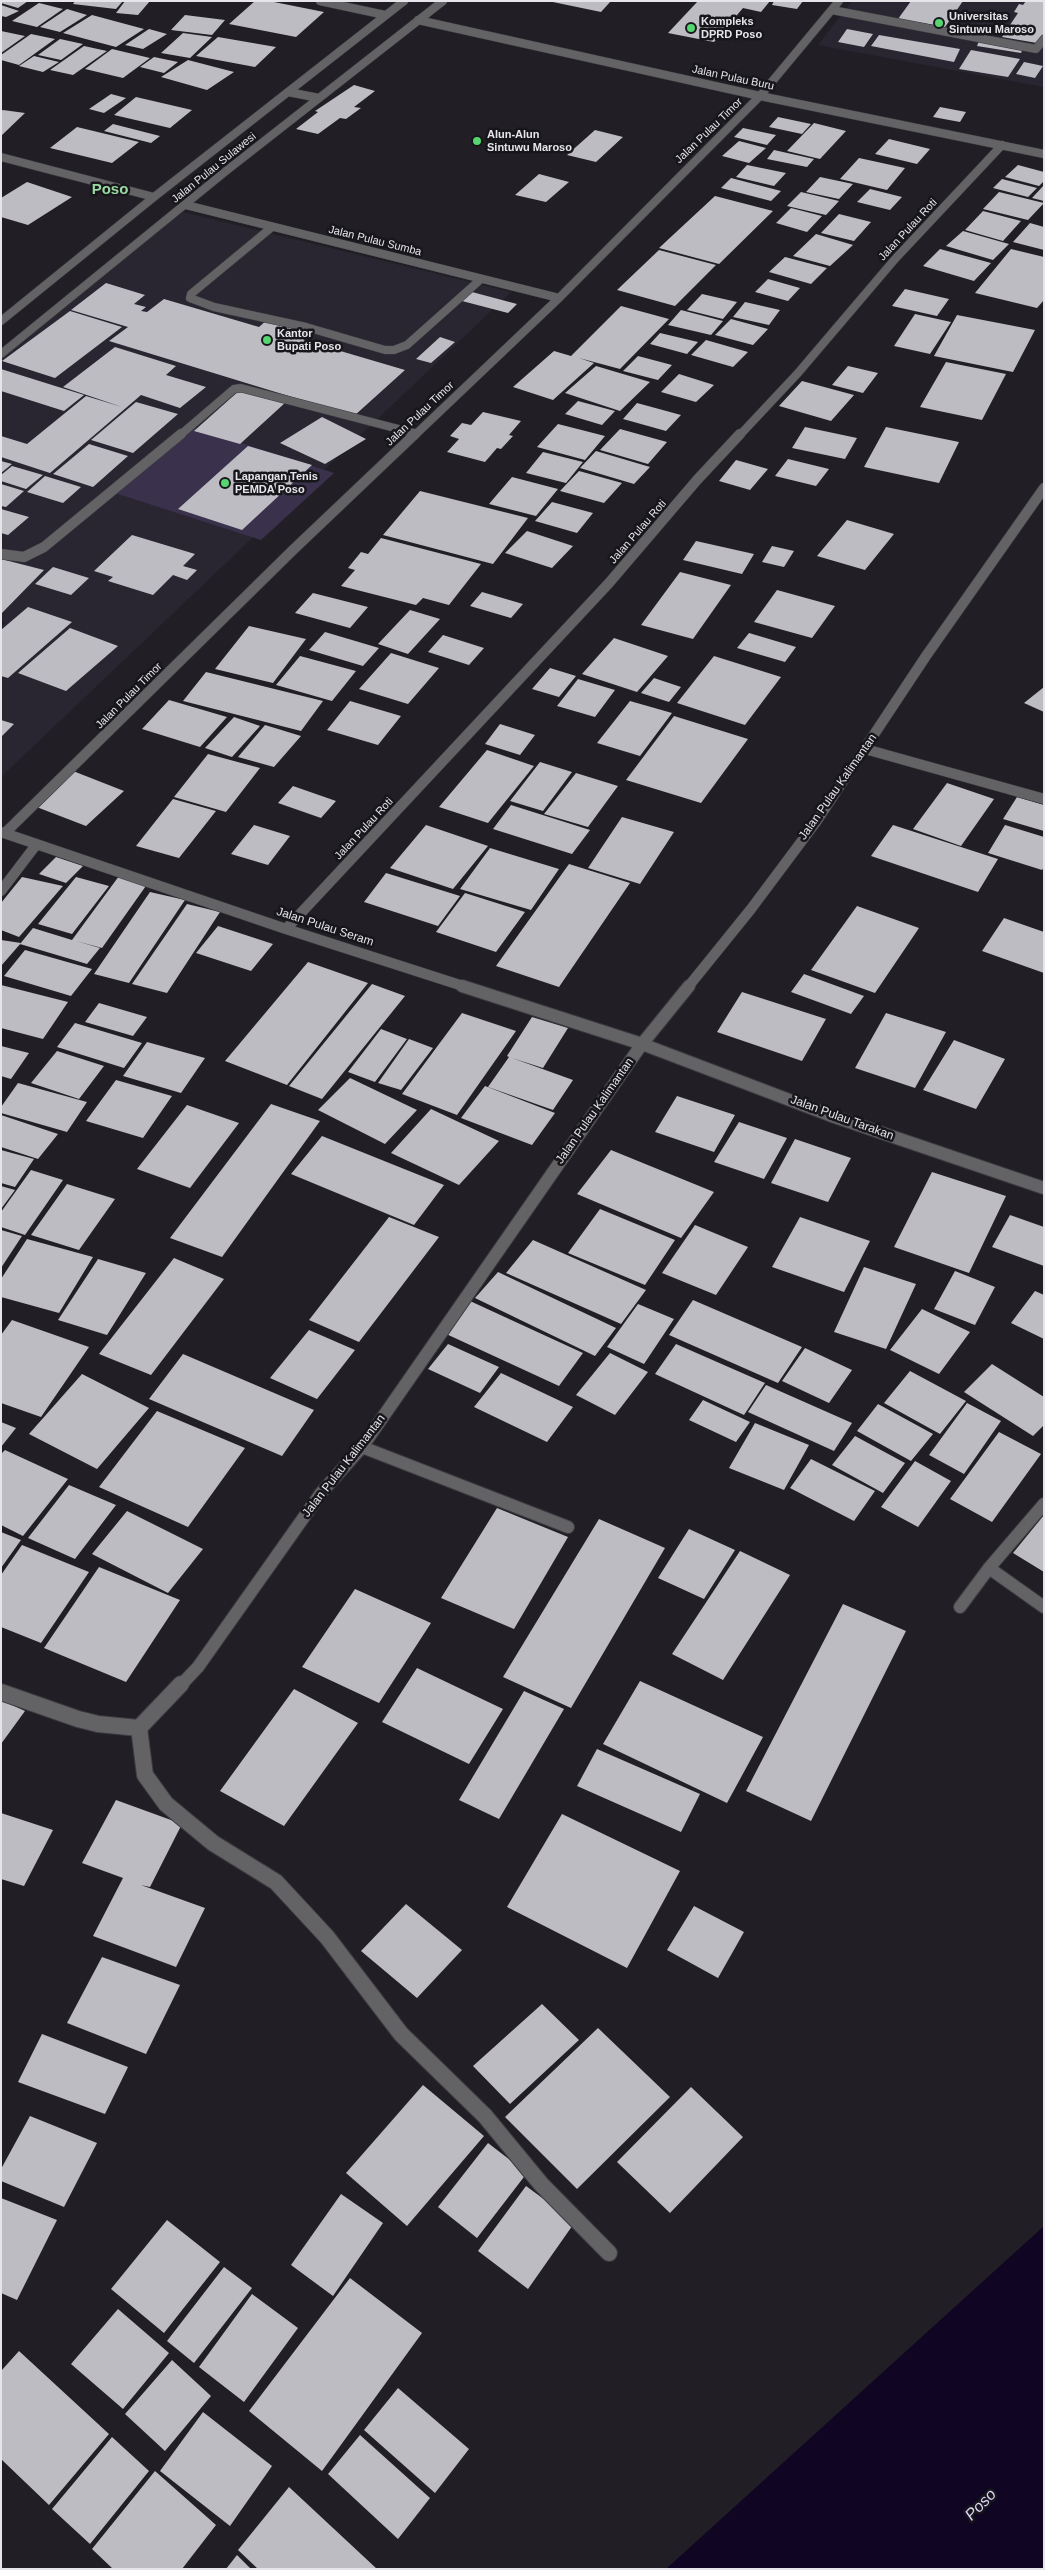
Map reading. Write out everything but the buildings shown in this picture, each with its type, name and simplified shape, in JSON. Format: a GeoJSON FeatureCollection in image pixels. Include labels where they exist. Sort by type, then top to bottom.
{"type":"FeatureCollection","features":[{"type":"Feature","properties":{"kind":"street"},"geometry":{"type":"LineString","coordinates":[[320,1],[385,15]]}},
{"type":"Feature","properties":{"kind":"street","name":"Jalan Pulau Sulawesi"},"geometry":{"type":"LineString","coordinates":[[1,321],[154,197],[404,1]]}},
{"type":"Feature","properties":{"kind":"street","name":"Jalan Pulau Sulawesi"},"geometry":{"type":"LineString","coordinates":[[1,354],[319,98],[443,1]]}},
{"type":"Feature","properties":{"kind":"street","name":"Jalan Pulau Timor"},"geometry":{"type":"LineString","coordinates":[[3,832],[414,433],[559,298],[760,96],[839,1]]}},
{"type":"Feature","properties":{"kind":"street"},"geometry":{"type":"LineString","coordinates":[[832,10],[1036,48],[1044,39]]}},
{"type":"Feature","properties":{"kind":"street","name":"Jalan Pulau Buru"},"geometry":{"type":"LineString","coordinates":[[418,20],[760,96],[1044,154]]}},
{"type":"Feature","properties":{"kind":"street"},"geometry":{"type":"LineString","coordinates":[[288,92],[319,98]]}},
{"type":"Feature","properties":{"kind":"street","name":"Jalan Pulau Roti"},"geometry":{"type":"LineString","coordinates":[[286,929],[609,583],[697,480],[798,373],[895,259],[1002,145]]}},
{"type":"Feature","properties":{"kind":"street"},"geometry":{"type":"LineString","coordinates":[[1,157],[154,197]]}},
{"type":"Feature","properties":{"kind":"street","name":"Jalan Pulau Sumba"},"geometry":{"type":"LineString","coordinates":[[186,206],[559,298]]}},
{"type":"Feature","properties":{"kind":"street"},"geometry":{"type":"LineString","coordinates":[[272,227],[191,294],[190,298],[214,307],[306,327],[385,350],[394,350],[407,345],[481,279]]}},
{"type":"Feature","properties":{"kind":"street"},"geometry":{"type":"LineString","coordinates":[[1,554],[24,557],[44,547],[114,492],[234,389],[241,388],[414,433]]}},
{"type":"Feature","properties":{"kind":"street","name":"Jalan Pulau Kalimantan"},"geometry":{"type":"LineString","coordinates":[[139,1728],[198,1667],[321,1492],[362,1447],[642,1044],[751,909],[816,822],[926,656],[1044,488]]}},
{"type":"Feature","properties":{"kind":"street"},"geometry":{"type":"LineString","coordinates":[[866,749],[1044,799]]}},
{"type":"Feature","properties":{"kind":"street","name":"Jalan Pulau Seram"},"geometry":{"type":"LineString","coordinates":[[3,832],[36,845],[286,929],[642,1044]]}},
{"type":"Feature","properties":{"kind":"street"},"geometry":{"type":"LineString","coordinates":[[1,891],[36,845]]}},
{"type":"Feature","properties":{"kind":"street","name":"Jalan Pulau Tarakan"},"geometry":{"type":"LineString","coordinates":[[642,1044],[830,1115],[1044,1188]]}},
{"type":"Feature","properties":{"kind":"street"},"geometry":{"type":"LineString","coordinates":[[362,1447],[568,1528]]}},
{"type":"Feature","properties":{"kind":"street"},"geometry":{"type":"LineString","coordinates":[[960,1607],[989,1568],[1044,1504]]}},
{"type":"Feature","properties":{"kind":"street"},"geometry":{"type":"LineString","coordinates":[[989,1568],[1044,1607]]}},
{"type":"Feature","properties":{"kind":"street"},"geometry":{"type":"LineString","coordinates":[[1,1692],[78,1720],[139,1728],[145,1775],[166,1804],[213,1843],[276,1882],[327,1937],[401,2034],[485,2116],[541,2184],[608,2253]]}},
{"type":"Feature","properties":{"kind":"shaded area","name":"Universitas Sintuwu Maroso"},"geometry":{"type":"Polygon","coordinates":[[[852,1],[1044,1],[1044,87],[818,45],[852,1]]]}},
{"type":"Feature","properties":{"kind":"shaded area"},"geometry":{"type":"Polygon","coordinates":[[[183,212],[511,292],[1,777],[1,627],[6,622],[1,621],[1,353],[183,212]]]}},
{"type":"Feature","properties":{"kind":"shaded area","name":"Lapangan Tenis PEMDA Poso"},"geometry":{"type":"Polygon","coordinates":[[[192,427],[334,473],[261,540],[115,493],[192,427]]]}},
{"type":"Feature","properties":{"kind":"water"},"geometry":{"type":"Polygon","coordinates":[[[1044,2226],[1044,2569],[666,2569],[1044,2226]]]}},
{"type":"Feature","properties":{"kind":"place","name":"Universitas Sintuwu Maroso"},"geometry":{"type":"Point","coordinates":[939,23]}},
{"type":"Feature","properties":{"kind":"place","name":"Kompleks DPRD Poso"},"geometry":{"type":"Point","coordinates":[691,28]}},
{"type":"Feature","properties":{"kind":"place","name":"Alun-Alun Sintuwu Maroso"},"geometry":{"type":"Point","coordinates":[477,141]}},
{"type":"Feature","properties":{"kind":"place","name":"Kantor Bupati Poso"},"geometry":{"type":"Point","coordinates":[267,340]}},
{"type":"Feature","properties":{"kind":"place","name":"Lapangan Tenis PEMDA Poso"},"geometry":{"type":"Point","coordinates":[225,483]}},
{"type":"Feature","properties":{"kind":"district","name":"Poso"},"geometry":{"type":"Point","coordinates":[110,190]}}]}
